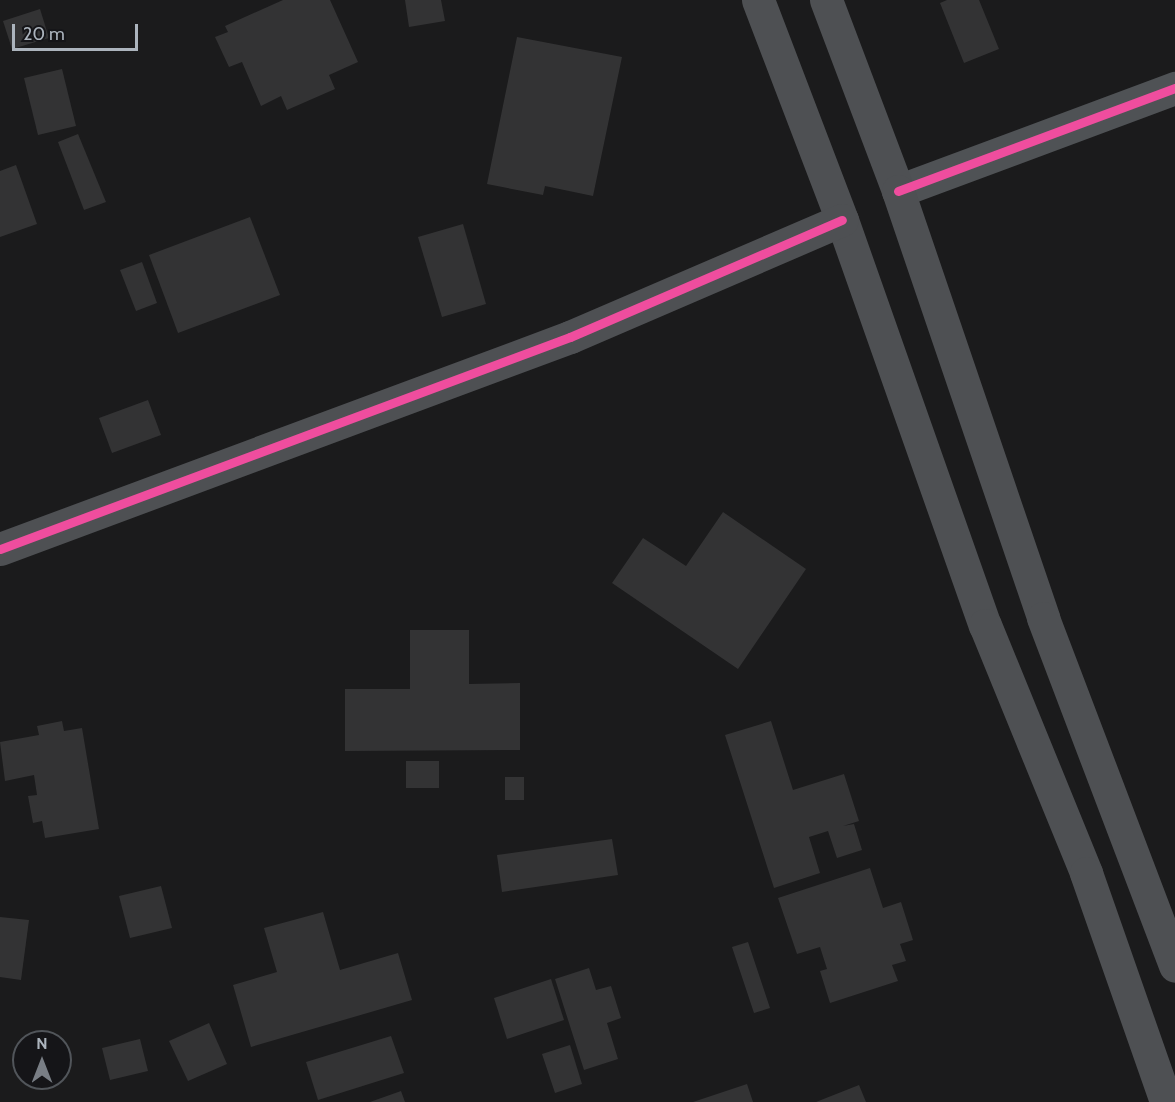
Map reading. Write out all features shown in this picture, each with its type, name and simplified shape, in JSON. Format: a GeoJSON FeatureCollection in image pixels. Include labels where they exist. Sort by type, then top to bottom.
{"type":"FeatureCollection","features":[{"type":"Feature","properties":{"kind":"main road"},"geometry":{"type":"LineString","coordinates":[[758,0],[842,220],[985,625],[1086,873],[1166,1102]]}},
{"type":"Feature","properties":{"kind":"main road"},"geometry":{"type":"LineString","coordinates":[[826,0],[898,191],[1043,618],[1175,966]]}},
{"type":"Feature","properties":{"kind":"main road"},"geometry":{"type":"LineString","coordinates":[[0,549],[570,337],[842,220]]}},
{"type":"Feature","properties":{"kind":"street"},"geometry":{"type":"LineString","coordinates":[[898,191],[1175,88]]}},
{"type":"Feature","properties":{"kind":"building"},"geometry":{"type":"Polygon","coordinates":[[[283,0],[330,0],[358,62],[329,75],[335,89],[287,110],[281,96],[261,106],[242,62],[229,67],[215,37],[228,32],[225,26],[283,0]]]}},
{"type":"Feature","properties":{"kind":"building"},"geometry":{"type":"Polygon","coordinates":[[[405,0],[441,0],[445,21],[409,27],[405,0]]]}},
{"type":"Feature","properties":{"kind":"building"},"geometry":{"type":"Polygon","coordinates":[[[947,0],[979,0],[999,49],[964,63],[940,3],[947,0]]]}},
{"type":"Feature","properties":{"kind":"building"},"geometry":{"type":"Polygon","coordinates":[[[40,9],[49,38],[12,49],[3,21],[40,9]]]}},
{"type":"Feature","properties":{"kind":"building"},"geometry":{"type":"Polygon","coordinates":[[[517,37],[622,57],[593,196],[545,186],[543,195],[487,184],[517,37]]]}},
{"type":"Feature","properties":{"kind":"building"},"geometry":{"type":"Polygon","coordinates":[[[62,69],[76,126],[38,135],[24,78],[62,69]]]}},
{"type":"Feature","properties":{"kind":"building"},"geometry":{"type":"Polygon","coordinates":[[[78,134],[106,202],[84,210],[58,142],[78,134]]]}},
{"type":"Feature","properties":{"kind":"building"},"geometry":{"type":"Polygon","coordinates":[[[16,165],[37,224],[0,237],[0,171],[16,165]]]}},
{"type":"Feature","properties":{"kind":"building"},"geometry":{"type":"Polygon","coordinates":[[[250,217],[280,295],[178,333],[149,255],[250,217]]]}},
{"type":"Feature","properties":{"kind":"building"},"geometry":{"type":"Polygon","coordinates":[[[463,224],[486,304],[442,317],[418,237],[463,224]]]}},
{"type":"Feature","properties":{"kind":"building"},"geometry":{"type":"Polygon","coordinates":[[[142,262],[157,303],[136,311],[120,270],[142,262]]]}},
{"type":"Feature","properties":{"kind":"building"},"geometry":{"type":"Polygon","coordinates":[[[148,400],[161,435],[112,453],[99,418],[148,400]]]}},
{"type":"Feature","properties":{"kind":"building"},"geometry":{"type":"Polygon","coordinates":[[[723,512],[806,569],[738,669],[612,583],[643,538],[686,566],[723,512]]]}},
{"type":"Feature","properties":{"kind":"building"},"geometry":{"type":"Polygon","coordinates":[[[410,630],[469,630],[469,684],[520,683],[520,750],[345,751],[345,689],[410,689],[410,630]]]}},
{"type":"Feature","properties":{"kind":"building"},"geometry":{"type":"Polygon","coordinates":[[[62,721],[64,731],[82,728],[99,829],[45,838],[42,821],[33,823],[28,796],[37,795],[34,775],[5,781],[0,742],[39,735],[37,726],[62,721]]]}},
{"type":"Feature","properties":{"kind":"building"},"geometry":{"type":"Polygon","coordinates":[[[771,721],[793,790],[844,774],[859,821],[843,826],[854,824],[862,850],[837,858],[828,831],[809,837],[820,873],[774,888],[725,735],[771,721]]]}},
{"type":"Feature","properties":{"kind":"building"},"geometry":{"type":"Polygon","coordinates":[[[406,761],[439,761],[439,788],[406,788],[406,761]]]}},
{"type":"Feature","properties":{"kind":"building"},"geometry":{"type":"Polygon","coordinates":[[[505,777],[524,777],[524,800],[505,800],[505,777]]]}},
{"type":"Feature","properties":{"kind":"building"},"geometry":{"type":"Polygon","coordinates":[[[612,839],[618,875],[502,892],[497,855],[612,839]]]}},
{"type":"Feature","properties":{"kind":"building"},"geometry":{"type":"Polygon","coordinates":[[[870,868],[883,908],[901,902],[913,940],[900,944],[906,961],[892,965],[898,981],[830,1003],[820,971],[827,969],[820,947],[797,954],[778,898],[870,868]]]}},
{"type":"Feature","properties":{"kind":"building"},"geometry":{"type":"Polygon","coordinates":[[[161,886],[172,928],[130,938],[119,896],[161,886]]]}},
{"type":"Feature","properties":{"kind":"building"},"geometry":{"type":"Polygon","coordinates":[[[323,912],[340,970],[398,953],[412,1000],[251,1047],[233,985],[277,972],[264,928],[323,912]]]}},
{"type":"Feature","properties":{"kind":"building"},"geometry":{"type":"Polygon","coordinates":[[[0,917],[29,920],[21,980],[0,977],[0,917]]]}},
{"type":"Feature","properties":{"kind":"building"},"geometry":{"type":"Polygon","coordinates":[[[748,942],[770,1008],[754,1013],[732,947],[748,942]]]}},
{"type":"Feature","properties":{"kind":"building"},"geometry":{"type":"Polygon","coordinates":[[[589,968],[596,990],[611,986],[621,1018],[607,1023],[618,1059],[584,1070],[555,979],[589,968]]]}},
{"type":"Feature","properties":{"kind":"building"},"geometry":{"type":"Polygon","coordinates":[[[551,979],[564,1020],[507,1039],[494,998],[551,979]]]}},
{"type":"Feature","properties":{"kind":"building"},"geometry":{"type":"Polygon","coordinates":[[[209,1023],[227,1064],[188,1081],[169,1041],[209,1023]]]}},
{"type":"Feature","properties":{"kind":"building"},"geometry":{"type":"Polygon","coordinates":[[[391,1036],[404,1073],[318,1100],[306,1062],[391,1036]]]}},
{"type":"Feature","properties":{"kind":"building"},"geometry":{"type":"Polygon","coordinates":[[[140,1039],[148,1071],[110,1080],[102,1048],[140,1039]]]}},
{"type":"Feature","properties":{"kind":"building"},"geometry":{"type":"Polygon","coordinates":[[[570,1045],[582,1084],[555,1093],[542,1054],[570,1045]]]}},
{"type":"Feature","properties":{"kind":"building"},"geometry":{"type":"Polygon","coordinates":[[[747,1084],[753,1102],[693,1102],[747,1084]]]}},
{"type":"Feature","properties":{"kind":"building"},"geometry":{"type":"Polygon","coordinates":[[[859,1085],[866,1102],[816,1102],[859,1085]]]}},
{"type":"Feature","properties":{"kind":"building"},"geometry":{"type":"Polygon","coordinates":[[[401,1091],[405,1102],[370,1102],[401,1091]]]}},
{"type":"Feature","properties":{"kind":"cycle path"},"geometry":{"type":"LineString","coordinates":[[898,191],[1175,88]]}},
{"type":"Feature","properties":{"kind":"cycle path"},"geometry":{"type":"LineString","coordinates":[[0,549],[570,337],[842,220]]}}]}
